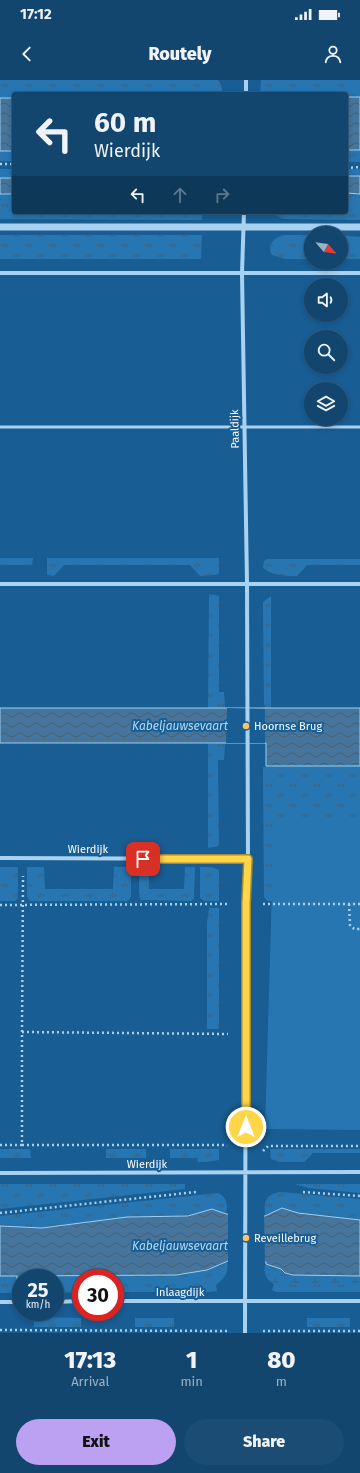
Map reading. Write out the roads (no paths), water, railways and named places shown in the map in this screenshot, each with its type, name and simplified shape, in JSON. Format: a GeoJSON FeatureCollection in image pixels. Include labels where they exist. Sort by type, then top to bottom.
{"type":"FeatureCollection","features":[{"type":"Feature","properties":{"kind":"street"},"geometry":{"type":"LineString","coordinates":[[246,80],[246,92]]}},
{"type":"Feature","properties":{"kind":"street","name":"Paaldijk"},"geometry":{"type":"LineString","coordinates":[[244,214],[242,273],[247,584],[248,859]]}},
{"type":"Feature","properties":{"kind":"street"},"geometry":{"type":"LineString","coordinates":[[0,227],[360,227]]}},
{"type":"Feature","properties":{"kind":"street"},"geometry":{"type":"LineString","coordinates":[[0,273],[360,273]]}},
{"type":"Feature","properties":{"kind":"street"},"geometry":{"type":"LineString","coordinates":[[0,584],[360,584]]}},
{"type":"Feature","properties":{"kind":"street","name":"Wierdijk"},"geometry":{"type":"LineString","coordinates":[[0,858],[248,859]]}},
{"type":"Feature","properties":{"kind":"street"},"geometry":{"type":"LineString","coordinates":[[245,1332],[247,1211],[246,904],[248,859]]}},
{"type":"Feature","properties":{"kind":"street","name":"Wierdijk"},"geometry":{"type":"LineString","coordinates":[[0,1173],[360,1172]]}},
{"type":"Feature","properties":{"kind":"street","name":"Inlaagdijk"},"geometry":{"type":"LineString","coordinates":[[124,1302],[360,1301]]}},
{"type":"Feature","properties":{"kind":"street"},"geometry":{"type":"LineString","coordinates":[[0,1302],[12,1302]]}},
{"type":"Feature","properties":{"kind":"lane"},"geometry":{"type":"LineString","coordinates":[[0,427],[360,427]]}},
{"type":"Feature","properties":{"kind":"water"},"geometry":{"type":"Polygon","coordinates":[[[348,97],[360,97],[360,150],[348,150],[348,97]]]}},
{"type":"Feature","properties":{"kind":"water"},"geometry":{"type":"Polygon","coordinates":[[[0,98],[12,98],[12,151],[0,151],[0,98]]]}},
{"type":"Feature","properties":{"kind":"water"},"geometry":{"type":"Polygon","coordinates":[[[348,176],[360,176],[360,194],[348,193],[348,176]]]}},
{"type":"Feature","properties":{"kind":"water"},"geometry":{"type":"Polygon","coordinates":[[[0,178],[12,178],[12,194],[0,194],[0,178]]]}},
{"type":"Feature","properties":{"kind":"water","name":"Kabeljauwsevaart"},"geometry":{"type":"Polygon","coordinates":[[[0,708],[360,708],[360,766],[266,766],[266,743],[0,743],[0,708]]]}},
{"type":"Feature","properties":{"kind":"water","name":"Kabeljauwsevaart"},"geometry":{"type":"Polygon","coordinates":[[[282,1208],[298,1213],[360,1220],[360,1276],[293,1275],[266,1264],[266,1262],[228,1261],[207,1270],[176,1275],[124,1275],[124,1269],[72,1269],[72,1276],[64,1276],[64,1269],[12,1269],[12,1276],[0,1276],[0,1226],[42,1228],[127,1217],[188,1216],[212,1209],[226,1214],[265,1216],[282,1208]]]}},
{"type":"Feature","properties":{"kind":"place","name":"Hoornse Brug"},"geometry":{"type":"Point","coordinates":[246,726]}},
{"type":"Feature","properties":{"kind":"place","name":"Reveillebrug"},"geometry":{"type":"Point","coordinates":[246,1238]}}]}
